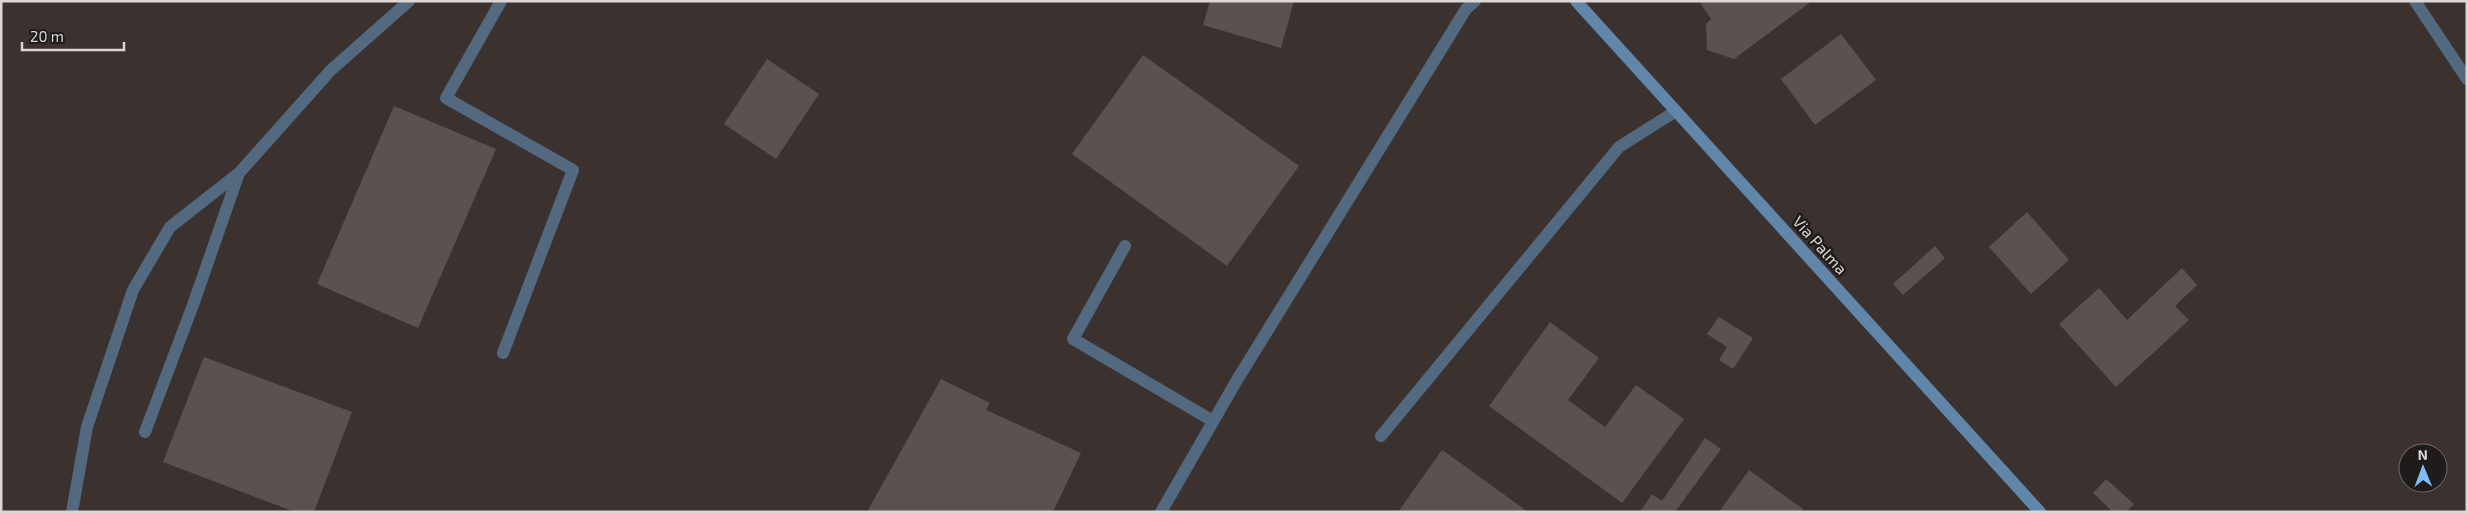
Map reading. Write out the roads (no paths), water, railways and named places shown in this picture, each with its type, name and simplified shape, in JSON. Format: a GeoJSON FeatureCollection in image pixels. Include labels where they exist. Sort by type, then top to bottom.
{"type":"FeatureCollection","features":[{"type":"Feature","properties":{"kind":"main road","name":"Via Palma"},"geometry":{"type":"LineString","coordinates":[[1576,1],[2040,512]]}},
{"type":"Feature","properties":{"kind":"street"},"geometry":{"type":"LineString","coordinates":[[72,512],[87,427],[133,290],[170,227],[239,173],[331,70],[409,1]]}},
{"type":"Feature","properties":{"kind":"street"},"geometry":{"type":"LineString","coordinates":[[501,1],[446,98],[573,170],[502,353]]}},
{"type":"Feature","properties":{"kind":"street"},"geometry":{"type":"LineString","coordinates":[[1161,512],[1212,421],[1466,9],[1475,1]]}},
{"type":"Feature","properties":{"kind":"street"},"geometry":{"type":"LineString","coordinates":[[2415,1],[2467,79]]}},
{"type":"Feature","properties":{"kind":"street"},"geometry":{"type":"LineString","coordinates":[[1381,436],[1619,147],[1676,111]]}},
{"type":"Feature","properties":{"kind":"street"},"geometry":{"type":"LineString","coordinates":[[145,432],[194,305],[239,173]]}},
{"type":"Feature","properties":{"kind":"street"},"geometry":{"type":"LineString","coordinates":[[1125,246],[1073,339],[1212,421]]}}]}
